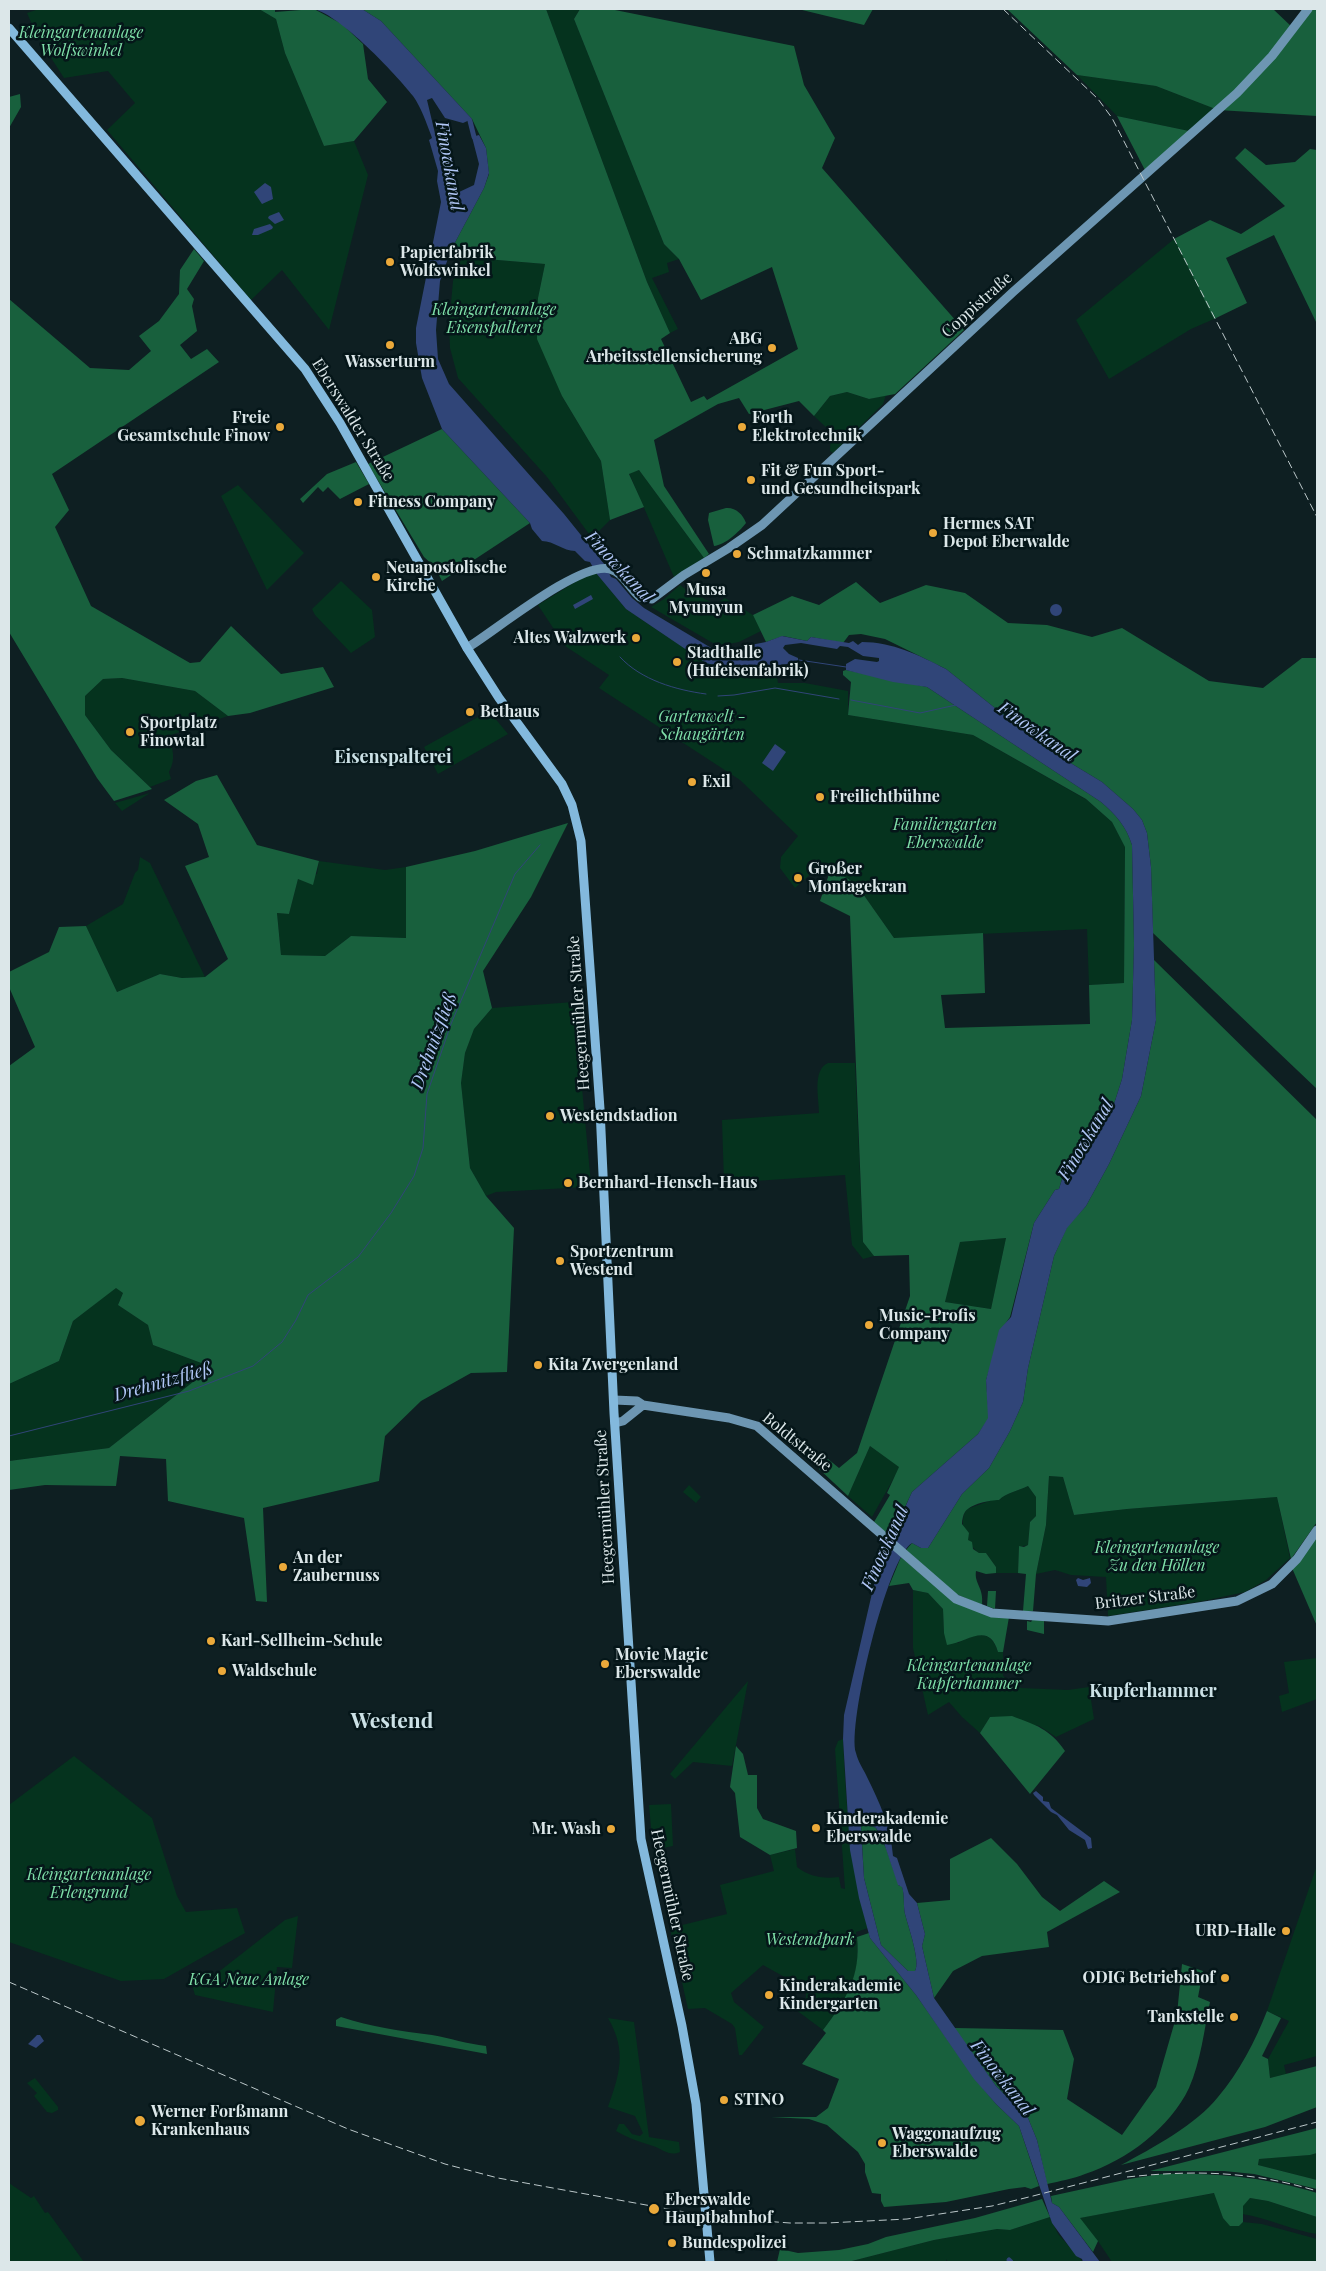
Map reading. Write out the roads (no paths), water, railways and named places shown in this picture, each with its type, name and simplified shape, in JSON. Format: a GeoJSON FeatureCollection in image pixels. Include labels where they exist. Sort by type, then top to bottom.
{"type":"FeatureCollection","features":[{"type":"Feature","properties":{"kind":"main road","name":"Coppistraße"},"geometry":{"type":"LineString","coordinates":[[467,648],[564,583],[592,570],[610,569],[619,574],[636,594],[645,600],[658,596],[684,575],[729,548],[762,525],[1013,292],[1237,94],[1272,56],[1308,9]]}},
{"type":"Feature","properties":{"kind":"main road","name":"Eberswalder Straße"},"geometry":{"type":"LineString","coordinates":[[9,28],[305,369],[340,423],[467,648],[499,698],[556,774],[570,801],[577,820]]}},
{"type":"Feature","properties":{"kind":"main road","name":"Heegermühler Straße"},"geometry":{"type":"LineString","coordinates":[[577,820],[586,885],[595,1023],[615,1423],[641,1839],[684,2034],[696,2110],[710,2261]]}},
{"type":"Feature","properties":{"kind":"main road","name":"Boldtstraße"},"geometry":{"type":"LineString","coordinates":[[614,1400],[637,1401],[643,1404],[730,1418],[757,1426],[884,1536]]}},
{"type":"Feature","properties":{"kind":"main road"},"geometry":{"type":"LineString","coordinates":[[615,1423],[623,1421],[643,1404]]}},
{"type":"Feature","properties":{"kind":"main road","name":"Britzer Straße"},"geometry":{"type":"LineString","coordinates":[[884,1536],[956,1599],[992,1613],[1108,1621],[1217,1604],[1251,1596],[1272,1584],[1290,1566],[1317,1530]]}},
{"type":"Feature","properties":{"kind":"water"},"geometry":{"type":"Polygon","coordinates":[[[314,9],[362,9],[381,21],[472,119],[463,123],[445,118],[432,98],[427,100],[443,167],[441,167],[448,179],[452,192],[457,193],[474,185],[479,164],[472,137],[479,135],[486,148],[489,173],[484,188],[451,250],[440,281],[436,330],[438,359],[449,384],[564,514],[605,565],[611,577],[616,579],[632,598],[644,608],[713,649],[725,650],[766,642],[782,636],[807,641],[811,637],[849,643],[853,641],[858,645],[862,642],[884,644],[926,659],[946,669],[1044,747],[1102,782],[1133,809],[1142,820],[1147,833],[1151,867],[1156,1020],[1141,1096],[1109,1164],[1086,1206],[1067,1228],[1054,1256],[1028,1368],[1023,1402],[1010,1431],[989,1468],[962,1494],[928,1548],[921,1548],[912,1543],[902,1555],[891,1578],[871,1643],[863,1678],[857,1710],[855,1737],[856,1753],[884,1816],[893,1856],[897,1858],[909,1894],[917,1903],[925,1934],[922,1946],[934,1998],[996,2086],[1028,2118],[1037,2140],[1052,2203],[1059,2207],[1100,2262],[1083,2262],[1082,2259],[1076,2256],[1052,2223],[1019,2126],[974,2079],[916,1995],[870,1938],[859,1898],[850,1850],[843,1739],[844,1715],[878,1567],[912,1492],[978,1434],[988,1418],[986,1380],[999,1330],[1011,1317],[1034,1223],[1055,1190],[1059,1189],[1063,1176],[1089,1143],[1114,1104],[1122,1079],[1132,1020],[1134,944],[1132,845],[1120,821],[1101,802],[927,687],[893,682],[846,670],[846,664],[855,659],[877,662],[879,658],[863,656],[848,647],[840,646],[837,649],[801,643],[785,645],[783,648],[789,654],[798,658],[798,663],[740,668],[706,663],[626,609],[596,573],[590,562],[585,561],[575,551],[542,541],[532,529],[530,523],[442,429],[422,378],[416,343],[416,328],[441,202],[437,181],[438,171],[429,140],[432,138],[423,115],[413,96],[381,60],[338,22],[314,9]],[[865,1823],[861,1825],[864,1878],[881,1945],[908,1971],[915,1971],[915,1952],[905,1914],[902,1887],[898,1885],[883,1840],[876,1828],[865,1823]]]}},
{"type":"Feature","properties":{"kind":"water"},"geometry":{"type":"Polygon","coordinates":[[[265,183],[271,187],[273,199],[262,204],[254,192],[265,183]]]}},
{"type":"Feature","properties":{"kind":"water"},"geometry":{"type":"Polygon","coordinates":[[[279,212],[284,220],[275,224],[268,218],[279,212]]]}},
{"type":"Feature","properties":{"kind":"water"},"geometry":{"type":"Polygon","coordinates":[[[270,224],[273,227],[272,229],[258,235],[252,235],[254,229],[270,224]]]}},
{"type":"Feature","properties":{"kind":"water"},"geometry":{"type":"Polygon","coordinates":[[[591,595],[593,599],[575,609],[573,605],[591,595]]]}},
{"type":"Feature","properties":{"kind":"water"},"geometry":{"type":"Polygon","coordinates":[[[1054,604],[1058,604],[1062,610],[1058,616],[1054,616],[1050,612],[1050,608],[1054,604]]]}},
{"type":"Feature","properties":{"kind":"water"},"geometry":{"type":"Polygon","coordinates":[[[775,744],[786,752],[773,771],[762,763],[775,744]]]}},
{"type":"Feature","properties":{"kind":"water"},"geometry":{"type":"Polygon","coordinates":[[[1078,1578],[1083,1580],[1090,1578],[1091,1583],[1087,1587],[1078,1586],[1076,1580],[1078,1578]]]}},
{"type":"Feature","properties":{"kind":"water"},"geometry":{"type":"Polygon","coordinates":[[[1036,1791],[1043,1797],[1043,1801],[1049,1802],[1051,1808],[1091,1838],[1092,1848],[1088,1849],[1085,1840],[1069,1830],[1057,1815],[1051,1812],[1034,1795],[1033,1793],[1036,1791]]]}},
{"type":"Feature","properties":{"kind":"water"},"geometry":{"type":"Polygon","coordinates":[[[37,2035],[40,2035],[44,2041],[36,2048],[28,2044],[37,2035]]]}},
{"type":"Feature","properties":{"kind":"waterway"},"geometry":{"type":"LineString","coordinates":[[470,121],[474,137]]}},
{"type":"Feature","properties":{"kind":"waterway","name":"Drehnitzfließ"},"geometry":{"type":"LineString","coordinates":[[620,657],[638,672],[660,683],[706,694]]}},
{"type":"Feature","properties":{"kind":"waterway"},"geometry":{"type":"LineString","coordinates":[[799,660],[846,667]]}},
{"type":"Feature","properties":{"kind":"waterway","name":"Drehnitzfließ"},"geometry":{"type":"LineString","coordinates":[[718,696],[775,688],[839,699]]}},
{"type":"Feature","properties":{"kind":"waterway"},"geometry":{"type":"LineString","coordinates":[[851,700],[920,713],[956,705]]}},
{"type":"Feature","properties":{"kind":"waterway","name":"Drehnitzfließ"},"geometry":{"type":"LineString","coordinates":[[9,1436],[189,1391],[253,1366],[282,1342],[296,1320],[308,1295],[358,1257],[391,1213],[414,1176],[423,1148],[427,1094],[451,1024],[515,874],[540,845]]}},
{"type":"Feature","properties":{"kind":"railway"},"geometry":{"type":"LineString","coordinates":[[1003,9],[1098,99],[1112,118],[1317,517]]}},
{"type":"Feature","properties":{"kind":"railway"},"geometry":{"type":"LineString","coordinates":[[9,1982],[348,2129],[445,2164],[498,2178],[722,2218],[790,2223],[827,2223],[907,2219],[992,2206],[1317,2122]]}},
{"type":"Feature","properties":{"kind":"railway"},"geometry":{"type":"LineString","coordinates":[[1127,2177],[1176,2173],[1223,2174],[1269,2179],[1317,2191]]}},
{"type":"Feature","properties":{"kind":"place","name":"Papierfabrik Wolfswinkel"},"geometry":{"type":"Point","coordinates":[390,262]}},
{"type":"Feature","properties":{"kind":"place","name":"Wasserturm"},"geometry":{"type":"Point","coordinates":[390,345]}},
{"type":"Feature","properties":{"kind":"place","name":"ABG Arbeitsstellensicherung"},"geometry":{"type":"Point","coordinates":[772,348]}},
{"type":"Feature","properties":{"kind":"place","name":"Freie Gesamtschule Finow"},"geometry":{"type":"Point","coordinates":[280,427]}},
{"type":"Feature","properties":{"kind":"place","name":"Forth Elektrotechnik"},"geometry":{"type":"Point","coordinates":[742,427]}},
{"type":"Feature","properties":{"kind":"place","name":"Fit & Fun Sport- und Gesundheitspark"},"geometry":{"type":"Point","coordinates":[751,480]}},
{"type":"Feature","properties":{"kind":"place","name":"Fitness Company"},"geometry":{"type":"Point","coordinates":[358,502]}},
{"type":"Feature","properties":{"kind":"place","name":"Hermes SAT Depot Eberwalde"},"geometry":{"type":"Point","coordinates":[933,533]}},
{"type":"Feature","properties":{"kind":"place","name":"Schmatzkammer"},"geometry":{"type":"Point","coordinates":[737,554]}},
{"type":"Feature","properties":{"kind":"place","name":"Musa Myumyun"},"geometry":{"type":"Point","coordinates":[706,573]}},
{"type":"Feature","properties":{"kind":"place","name":"Neuapostolische Kirche"},"geometry":{"type":"Point","coordinates":[376,577]}},
{"type":"Feature","properties":{"kind":"place","name":"Altes Walzwerk"},"geometry":{"type":"Point","coordinates":[636,638]}},
{"type":"Feature","properties":{"kind":"place","name":"Stadthalle (Hufeisenfabrik)"},"geometry":{"type":"Point","coordinates":[677,662]}},
{"type":"Feature","properties":{"kind":"place","name":"Bethaus"},"geometry":{"type":"Point","coordinates":[470,712]}},
{"type":"Feature","properties":{"kind":"place","name":"Sportplatz Finowtal"},"geometry":{"type":"Point","coordinates":[130,732]}},
{"type":"Feature","properties":{"kind":"place","name":"Exil"},"geometry":{"type":"Point","coordinates":[692,782]}},
{"type":"Feature","properties":{"kind":"place","name":"Freilichtbühne"},"geometry":{"type":"Point","coordinates":[820,797]}},
{"type":"Feature","properties":{"kind":"place","name":"Großer Montagekran"},"geometry":{"type":"Point","coordinates":[798,878]}},
{"type":"Feature","properties":{"kind":"place","name":"Westendstadion"},"geometry":{"type":"Point","coordinates":[550,1116]}},
{"type":"Feature","properties":{"kind":"place","name":"Bernhard-Hensch-Haus"},"geometry":{"type":"Point","coordinates":[568,1183]}},
{"type":"Feature","properties":{"kind":"place","name":"Sportzentrum Westend"},"geometry":{"type":"Point","coordinates":[560,1261]}},
{"type":"Feature","properties":{"kind":"place","name":"Music-Profis Company"},"geometry":{"type":"Point","coordinates":[869,1325]}},
{"type":"Feature","properties":{"kind":"place","name":"Kita Zwergenland"},"geometry":{"type":"Point","coordinates":[538,1365]}},
{"type":"Feature","properties":{"kind":"place","name":"An der Zaubernuss"},"geometry":{"type":"Point","coordinates":[283,1567]}},
{"type":"Feature","properties":{"kind":"place","name":"Karl-Sellheim-Schule"},"geometry":{"type":"Point","coordinates":[211,1641]}},
{"type":"Feature","properties":{"kind":"place","name":"Movie Magic Eberswalde"},"geometry":{"type":"Point","coordinates":[605,1664]}},
{"type":"Feature","properties":{"kind":"place","name":"Waldschule"},"geometry":{"type":"Point","coordinates":[222,1671]}},
{"type":"Feature","properties":{"kind":"place","name":"Kinderakademie Eberswalde"},"geometry":{"type":"Point","coordinates":[816,1828]}},
{"type":"Feature","properties":{"kind":"place","name":"Mr. Wash"},"geometry":{"type":"Point","coordinates":[611,1829]}},
{"type":"Feature","properties":{"kind":"place","name":"URD-Halle"},"geometry":{"type":"Point","coordinates":[1286,1931]}},
{"type":"Feature","properties":{"kind":"place","name":"ODIG Betriebshof"},"geometry":{"type":"Point","coordinates":[1225,1978]}},
{"type":"Feature","properties":{"kind":"place","name":"Kinderakademie Kindergarten"},"geometry":{"type":"Point","coordinates":[769,1995]}},
{"type":"Feature","properties":{"kind":"place","name":"Tankstelle"},"geometry":{"type":"Point","coordinates":[1234,2017]}},
{"type":"Feature","properties":{"kind":"place","name":"STINO"},"geometry":{"type":"Point","coordinates":[724,2100]}},
{"type":"Feature","properties":{"kind":"place","name":"Werner Forßmann Krankenhaus"},"geometry":{"type":"Point","coordinates":[140,2121]}},
{"type":"Feature","properties":{"kind":"place","name":"Waggonaufzug Eberswalde"},"geometry":{"type":"Point","coordinates":[882,2143]}},
{"type":"Feature","properties":{"kind":"place","name":"Eberswalde Hauptbahnhof"},"geometry":{"type":"Point","coordinates":[654,2209]}},
{"type":"Feature","properties":{"kind":"place","name":"Bundespolizei"},"geometry":{"type":"Point","coordinates":[672,2243]}},
{"type":"Feature","properties":{"kind":"district","name":"Eisenspalterei"},"geometry":{"type":"Point","coordinates":[393,757]}},
{"type":"Feature","properties":{"kind":"district","name":"Kupferhammer"},"geometry":{"type":"Point","coordinates":[1153,1691]}},
{"type":"Feature","properties":{"kind":"district","name":"Westend"},"geometry":{"type":"Point","coordinates":[392,1721]}},
{"type":"Feature","properties":{"kind":"park label","name":"Kleingartenanlage Wolfswinkel"},"geometry":{"type":"Point","coordinates":[81,42]}},
{"type":"Feature","properties":{"kind":"park label","name":"Kleingartenanlage Eisenspalterei"},"geometry":{"type":"Point","coordinates":[494,319]}},
{"type":"Feature","properties":{"kind":"park label","name":"Gartenwelt - Schaugärten"},"geometry":{"type":"Point","coordinates":[702,726]}},
{"type":"Feature","properties":{"kind":"park label","name":"Familiengarten Eberswalde"},"geometry":{"type":"Point","coordinates":[945,834]}},
{"type":"Feature","properties":{"kind":"park label","name":"Kleingartenanlage Zu den Höllen"},"geometry":{"type":"Point","coordinates":[1157,1557]}},
{"type":"Feature","properties":{"kind":"park label","name":"Kleingartenanlage Kupferhammer"},"geometry":{"type":"Point","coordinates":[969,1675]}},
{"type":"Feature","properties":{"kind":"park label","name":"Kleingartenanlage Erlengrund"},"geometry":{"type":"Point","coordinates":[89,1884]}},
{"type":"Feature","properties":{"kind":"park label","name":"Westendpark"},"geometry":{"type":"Point","coordinates":[810,1940]}},
{"type":"Feature","properties":{"kind":"park label","name":"KGA Neue Anlage"},"geometry":{"type":"Point","coordinates":[249,1980]}},
{"type":"Feature","properties":{"kind":"water label","name":"Finowkanal"},"geometry":{"type":"Point","coordinates":[449,166]}},
{"type":"Feature","properties":{"kind":"water label","name":"Finowkanal"},"geometry":{"type":"Point","coordinates":[619,567]}},
{"type":"Feature","properties":{"kind":"water label","name":"Finowkanal"},"geometry":{"type":"Point","coordinates":[1037,732]}},
{"type":"Feature","properties":{"kind":"water label","name":"Finowkanal"},"geometry":{"type":"Point","coordinates":[1086,1140]}},
{"type":"Feature","properties":{"kind":"water label","name":"Finowkanal"},"geometry":{"type":"Point","coordinates":[885,1548]}},
{"type":"Feature","properties":{"kind":"water label","name":"Finowkanal"},"geometry":{"type":"Point","coordinates":[1002,2078]}}]}
